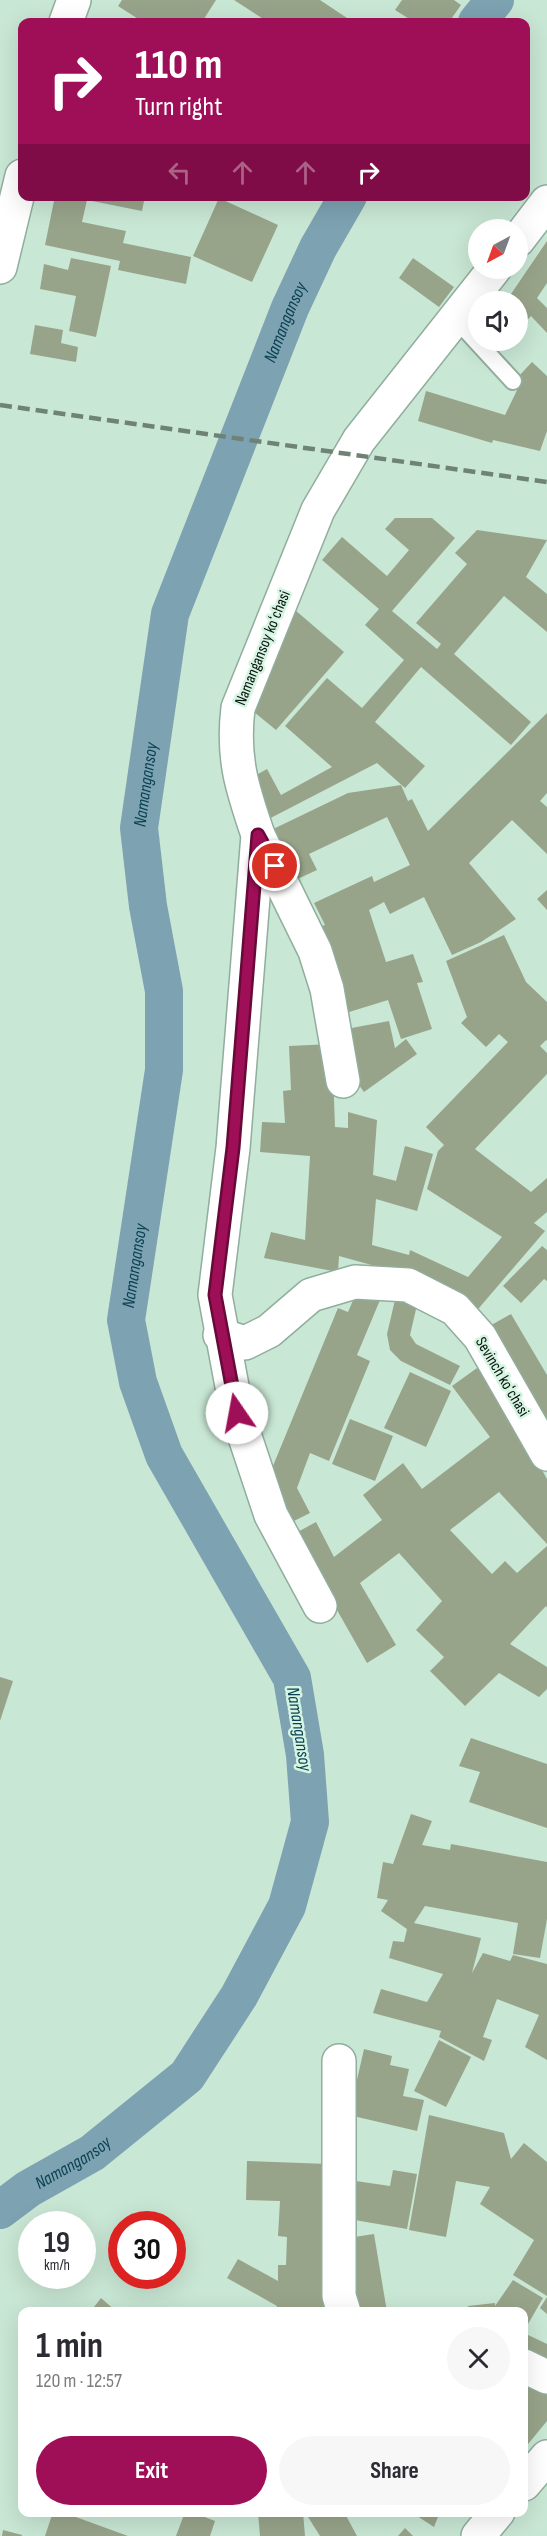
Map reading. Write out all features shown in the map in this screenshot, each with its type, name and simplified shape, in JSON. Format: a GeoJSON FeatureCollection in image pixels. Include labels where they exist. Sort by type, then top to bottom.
{"type":"FeatureCollection","features":[{"type":"Feature","properties":{"kind":"street"},"geometry":{"type":"LineString","coordinates":[[67,18],[74,0]]}},
{"type":"Feature","properties":{"kind":"street"},"geometry":{"type":"LineString","coordinates":[[0,267],[18,193]]}},
{"type":"Feature","properties":{"kind":"street"},"geometry":{"type":"LineString","coordinates":[[528,227],[547,202]]}},
{"type":"Feature","properties":{"kind":"street","name":"Namangansoy koʻchasi"},"geometry":{"type":"LineString","coordinates":[[320,1606],[271,1515],[237,1413],[220,1335],[215,1295],[233,1148],[258,835],[242,787],[235,738],[238,708],[318,510],[359,440],[487,279]]}},
{"type":"Feature","properties":{"kind":"street"},"geometry":{"type":"LineString","coordinates":[[258,835],[315,951],[327,988],[343,1081]]}},
{"type":"Feature","properties":{"kind":"street","name":"Sevinch koʻchasi"},"geometry":{"type":"LineString","coordinates":[[220,1335],[245,1343],[269,1330],[311,1295],[355,1282],[408,1285],[455,1309],[480,1337],[547,1454]]}},
{"type":"Feature","properties":{"kind":"street"},"geometry":{"type":"LineString","coordinates":[[339,2061],[339,2296],[342,2307]]}},
{"type":"Feature","properties":{"kind":"street"},"geometry":{"type":"LineString","coordinates":[[528,2368],[547,2377]]}},
{"type":"Feature","properties":{"kind":"street"},"geometry":{"type":"LineString","coordinates":[[528,2479],[547,2457]]}},
{"type":"Feature","properties":{"kind":"street"},"geometry":{"type":"LineString","coordinates":[[478,2536],[494,2517]]}},
{"type":"Feature","properties":{"kind":"lane"},"geometry":{"type":"LineString","coordinates":[[456,319],[513,381]]}},
{"type":"Feature","properties":{"kind":"building"},"geometry":{"type":"Polygon","coordinates":[[[122,0],[216,0],[205,18],[137,18],[118,6],[122,0]]]}},
{"type":"Feature","properties":{"kind":"building"},"geometry":{"type":"Polygon","coordinates":[[[234,0],[320,0],[347,18],[262,18],[234,0]]]}},
{"type":"Feature","properties":{"kind":"building"},"geometry":{"type":"Polygon","coordinates":[[[402,0],[454,0],[461,5],[452,18],[408,18],[395,10],[402,0]]]}},
{"type":"Feature","properties":{"kind":"building"},"geometry":{"type":"Polygon","coordinates":[[[54,201],[87,201],[82,222],[126,231],[123,243],[191,257],[186,284],[118,270],[120,261],[45,245],[54,201]]]}},
{"type":"Feature","properties":{"kind":"building"},"geometry":{"type":"Polygon","coordinates":[[[92,201],[144,201],[142,211],[92,201]]]}},
{"type":"Feature","properties":{"kind":"building"},"geometry":{"type":"Polygon","coordinates":[[[218,201],[226,201],[278,225],[252,282],[193,256],[218,201]]]}},
{"type":"Feature","properties":{"kind":"building"},"geometry":{"type":"Polygon","coordinates":[[[547,241],[547,283],[537,298],[547,308],[547,333],[531,316],[528,319],[528,291],[513,291],[521,279],[528,279],[528,269],[547,241]]]}},
{"type":"Feature","properties":{"kind":"building"},"geometry":{"type":"Polygon","coordinates":[[[71,258],[111,266],[96,337],[69,331],[76,296],[40,289],[44,264],[68,270],[71,258]]]}},
{"type":"Feature","properties":{"kind":"building"},"geometry":{"type":"Polygon","coordinates":[[[413,258],[454,287],[439,307],[399,278],[413,258]]]}},
{"type":"Feature","properties":{"kind":"building"},"geometry":{"type":"Polygon","coordinates":[[[35,325],[63,330],[61,343],[78,347],[76,362],[30,354],[35,325]]]}},
{"type":"Feature","properties":{"kind":"building"},"geometry":{"type":"Polygon","coordinates":[[[532,362],[547,376],[547,431],[540,451],[493,440],[492,443],[418,421],[426,391],[505,415],[521,382],[517,378],[532,362]]]}},
{"type":"Feature","properties":{"kind":"building"},"geometry":{"type":"Polygon","coordinates":[[[395,518],[432,518],[455,538],[392,611],[437,649],[441,644],[416,623],[467,564],[455,553],[477,530],[547,540],[526,577],[547,594],[547,632],[504,596],[454,654],[531,722],[511,745],[421,667],[375,722],[425,766],[405,788],[377,763],[259,824],[249,779],[267,769],[281,795],[332,767],[285,726],[327,678],[362,708],[404,660],[365,625],[379,609],[322,560],[342,537],[387,576],[409,550],[385,529],[395,518]]]}},
{"type":"Feature","properties":{"kind":"building"},"geometry":{"type":"Polygon","coordinates":[[[295,610],[344,652],[276,730],[248,707],[295,610]]]}},
{"type":"Feature","properties":{"kind":"building"},"geometry":{"type":"Polygon","coordinates":[[[547,713],[547,793],[540,801],[547,807],[547,854],[512,820],[469,863],[516,919],[481,942],[452,955],[424,897],[390,914],[384,902],[369,910],[386,962],[413,954],[423,982],[417,983],[432,1029],[401,1039],[388,1000],[346,1013],[318,927],[325,925],[314,903],[372,876],[374,882],[410,865],[387,817],[309,854],[317,870],[291,882],[267,832],[348,793],[401,785],[408,801],[412,799],[428,831],[547,713]]]}},
{"type":"Feature","properties":{"kind":"building"},"geometry":{"type":"Polygon","coordinates":[[[547,890],[547,910],[537,899],[547,890]]]}},
{"type":"Feature","properties":{"kind":"building"},"geometry":{"type":"Polygon","coordinates":[[[504,935],[526,982],[547,1002],[547,1041],[540,1046],[547,1053],[547,1074],[475,1149],[531,1192],[547,1178],[547,1212],[534,1223],[545,1231],[473,1315],[404,1274],[339,1256],[338,1272],[264,1258],[271,1232],[305,1240],[310,1156],[260,1152],[262,1122],[285,1123],[283,1091],[291,1090],[289,1046],[332,1044],[335,1127],[348,1128],[348,1112],[377,1120],[373,1175],[396,1181],[405,1146],[433,1154],[417,1211],[376,1199],[372,1245],[409,1255],[410,1250],[468,1277],[502,1237],[427,1189],[438,1151],[444,1145],[426,1127],[508,1042],[499,1034],[486,1047],[461,1023],[467,1017],[446,961],[504,935]]]}},
{"type":"Feature","properties":{"kind":"building"},"geometry":{"type":"Polygon","coordinates":[[[389,1021],[395,1048],[406,1039],[417,1054],[364,1092],[353,1077],[341,1030],[389,1021]]]}},
{"type":"Feature","properties":{"kind":"building"},"geometry":{"type":"Polygon","coordinates":[[[542,1246],[547,1250],[547,1281],[544,1279],[521,1303],[503,1286],[542,1246]]]}},
{"type":"Feature","properties":{"kind":"building"},"geometry":{"type":"Polygon","coordinates":[[[357,1291],[380,1300],[357,1355],[370,1361],[329,1461],[310,1453],[297,1488],[310,1513],[290,1523],[268,1478],[338,1308],[348,1312],[357,1291]]]}},
{"type":"Feature","properties":{"kind":"building"},"geometry":{"type":"Polygon","coordinates":[[[395,1300],[417,1305],[410,1335],[416,1344],[460,1366],[450,1385],[401,1361],[390,1350],[387,1334],[395,1300]]]}},
{"type":"Feature","properties":{"kind":"building"},"geometry":{"type":"Polygon","coordinates":[[[511,1314],[547,1375],[547,1434],[486,1328],[511,1314]]]}},
{"type":"Feature","properties":{"kind":"building"},"geometry":{"type":"Polygon","coordinates":[[[477,1368],[529,1437],[525,1440],[547,1479],[547,1544],[499,1492],[450,1530],[492,1574],[505,1561],[517,1573],[547,1546],[547,1608],[546,1606],[510,1644],[547,1667],[547,1689],[539,1697],[499,1673],[465,1706],[430,1671],[444,1657],[416,1630],[442,1601],[399,1553],[360,1583],[396,1645],[367,1663],[294,1534],[316,1522],[334,1557],[382,1520],[363,1495],[403,1463],[422,1489],[490,1437],[452,1386],[477,1368]]]}},
{"type":"Feature","properties":{"kind":"building"},"geometry":{"type":"Polygon","coordinates":[[[410,1372],[451,1391],[426,1447],[384,1428],[410,1372]]]}},
{"type":"Feature","properties":{"kind":"building"},"geometry":{"type":"Polygon","coordinates":[[[350,1419],[393,1436],[375,1481],[332,1464],[350,1419]]]}},
{"type":"Feature","properties":{"kind":"building"},"geometry":{"type":"Polygon","coordinates":[[[0,1677],[13,1681],[0,1721],[0,1677]]]}},
{"type":"Feature","properties":{"kind":"building"},"geometry":{"type":"Polygon","coordinates":[[[471,1738],[547,1764],[547,1828],[469,1802],[480,1772],[459,1766],[471,1738]]]}},
{"type":"Feature","properties":{"kind":"building"},"geometry":{"type":"Polygon","coordinates":[[[411,1814],[432,1821],[422,1845],[450,1850],[451,1844],[547,1862],[547,1919],[540,1958],[513,1954],[518,1923],[425,1906],[414,1923],[481,1938],[472,1973],[483,1953],[510,1961],[513,1955],[547,1964],[547,2060],[525,2047],[539,2015],[497,1999],[483,2037],[492,2040],[484,2061],[439,2037],[441,2031],[373,2013],[381,1989],[427,2002],[443,1974],[389,1958],[393,1941],[404,1942],[407,1929],[381,1911],[388,1900],[377,1898],[383,1862],[393,1864],[411,1814]]]}},
{"type":"Feature","properties":{"kind":"building"},"geometry":{"type":"Polygon","coordinates":[[[439,2040],[471,2057],[446,2107],[414,2091],[439,2040]]]}},
{"type":"Feature","properties":{"kind":"building"},"geometry":{"type":"Polygon","coordinates":[[[364,2049],[392,2056],[390,2065],[409,2069],[403,2096],[424,2100],[417,2131],[349,2115],[364,2049]]]}},
{"type":"Feature","properties":{"kind":"building"},"geometry":{"type":"Polygon","coordinates":[[[429,2115],[504,2133],[511,2159],[524,2143],[547,2162],[547,2296],[513,2275],[534,2240],[480,2204],[490,2187],[456,2181],[446,2237],[409,2230],[429,2115]]]}},
{"type":"Feature","properties":{"kind":"building"},"geometry":{"type":"Polygon","coordinates":[[[247,2161],[328,2164],[324,2307],[277,2307],[227,2278],[238,2259],[278,2281],[278,2265],[286,2265],[287,2237],[278,2236],[280,2201],[246,2200],[247,2161]]]}},
{"type":"Feature","properties":{"kind":"building"},"geometry":{"type":"Polygon","coordinates":[[[393,2170],[417,2174],[407,2229],[343,2218],[349,2180],[390,2186],[393,2170]]]}},
{"type":"Feature","properties":{"kind":"building"},"geometry":{"type":"Polygon","coordinates":[[[374,2234],[386,2307],[351,2307],[341,2239],[374,2234]]]}},
{"type":"Feature","properties":{"kind":"building"},"geometry":{"type":"Polygon","coordinates":[[[513,2280],[543,2298],[528,2324],[528,2307],[468,2306],[495,2303],[495,2306],[513,2280]]]}},
{"type":"Feature","properties":{"kind":"building"},"geometry":{"type":"Polygon","coordinates":[[[547,2297],[547,2314],[540,2308],[547,2297]]]}},
{"type":"Feature","properties":{"kind":"building"},"geometry":{"type":"Polygon","coordinates":[[[101,2298],[111,2307],[94,2307],[101,2298]]]}},
{"type":"Feature","properties":{"kind":"building"},"geometry":{"type":"Polygon","coordinates":[[[528,2335],[547,2344],[547,2370],[528,2361],[528,2335]]]}},
{"type":"Feature","properties":{"kind":"building"},"geometry":{"type":"Polygon","coordinates":[[[528,2378],[547,2389],[547,2421],[528,2444],[528,2378]]]}},
{"type":"Feature","properties":{"kind":"building"},"geometry":{"type":"Polygon","coordinates":[[[51,2517],[76,2517],[128,2536],[45,2536],[51,2517]]]}},
{"type":"Feature","properties":{"kind":"building"},"geometry":{"type":"Polygon","coordinates":[[[183,2517],[205,2517],[215,2521],[210,2536],[176,2536],[183,2517]]]}},
{"type":"Feature","properties":{"kind":"building"},"geometry":{"type":"Polygon","coordinates":[[[258,2517],[303,2517],[305,2536],[260,2536],[258,2517]]]}},
{"type":"Feature","properties":{"kind":"building"},"geometry":{"type":"Polygon","coordinates":[[[308,2517],[347,2517],[357,2536],[320,2536],[308,2517]]]}},
{"type":"Feature","properties":{"kind":"building"},"geometry":{"type":"Polygon","coordinates":[[[419,2517],[438,2517],[434,2527],[419,2517]]]}},
{"type":"Feature","properties":{"kind":"building"},"geometry":{"type":"Polygon","coordinates":[[[405,2528],[413,2536],[398,2536],[405,2528]]]}},
{"type":"Feature","properties":{"kind":"building"},"geometry":{"type":"Polygon","coordinates":[[[3,2530],[22,2535],[22,2536],[2,2536],[3,2530]]]}},
{"type":"Feature","properties":{"kind":"waterway","name":"Namangansoy"},"geometry":{"type":"LineString","coordinates":[[480,18],[495,0]]}},
{"type":"Feature","properties":{"kind":"waterway","name":"Namangansoy"},"geometry":{"type":"LineString","coordinates":[[0,2210],[28,2189],[92,2153],[187,2076],[239,1996],[287,1906],[310,1822],[305,1755],[292,1678],[164,1455],[138,1382],[126,1320],[164,1070],[164,991],[148,906],[139,828],[170,614],[290,308],[318,248],[345,201]]}},
{"type":"Feature","properties":{"kind":"railway"},"geometry":{"type":"LineString","coordinates":[[0,405],[547,482]]}},
{"type":"Feature","properties":{"kind":"route"},"geometry":{"type":"LineString","coordinates":[[237,1413],[220,1335],[215,1295],[233,1148],[258,835],[275,866]]}}]}
